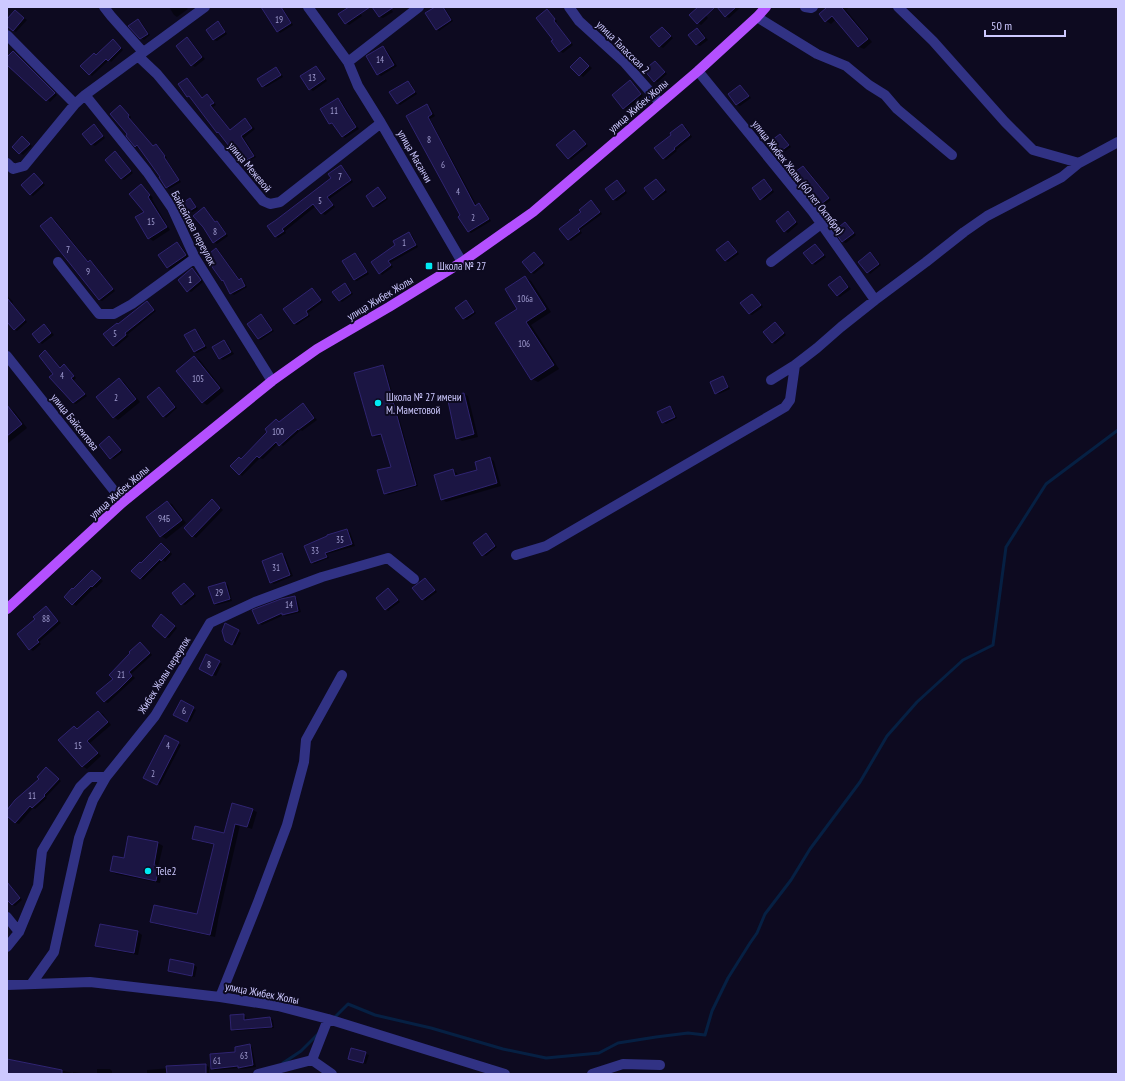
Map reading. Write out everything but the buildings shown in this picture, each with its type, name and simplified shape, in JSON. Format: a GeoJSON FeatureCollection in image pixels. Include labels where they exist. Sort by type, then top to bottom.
{"type":"FeatureCollection","features":[{"type":"Feature","properties":{"kind":"main road","name":"улица Жибек Жолы"},"geometry":{"type":"LineString","coordinates":[[7,609],[123,502],[272,381],[317,349],[462,262],[533,212],[698,71],[766,7]]}},
{"type":"Feature","properties":{"kind":"street"},"geometry":{"type":"LineString","coordinates":[[104,7],[140,54]]}},
{"type":"Feature","properties":{"kind":"street"},"geometry":{"type":"LineString","coordinates":[[7,163],[13,169],[24,166],[75,104],[85,95],[205,7]]}},
{"type":"Feature","properties":{"kind":"street","name":"улица Масанчи"},"geometry":{"type":"LineString","coordinates":[[308,7],[348,62],[358,86],[462,262]]}},
{"type":"Feature","properties":{"kind":"street","name":"улица Таласская 2"},"geometry":{"type":"LineString","coordinates":[[570,7],[579,21],[624,62],[660,103]]}},
{"type":"Feature","properties":{"kind":"street"},"geometry":{"type":"LineString","coordinates":[[805,7],[813,7]]}},
{"type":"Feature","properties":{"kind":"street"},"geometry":{"type":"LineString","coordinates":[[898,7],[933,41],[1005,122],[1033,150],[1079,163]]}},
{"type":"Feature","properties":{"kind":"street"},"geometry":{"type":"LineString","coordinates":[[348,62],[416,8]]}},
{"type":"Feature","properties":{"kind":"street"},"geometry":{"type":"LineString","coordinates":[[757,17],[816,54],[846,66],[869,85],[885,95],[897,109],[952,155]]}},
{"type":"Feature","properties":{"kind":"street"},"geometry":{"type":"LineString","coordinates":[[7,36],[75,104]]}},
{"type":"Feature","properties":{"kind":"street","name":"улица Межевой"},"geometry":{"type":"LineString","coordinates":[[140,54],[263,201],[270,204],[280,202],[381,123]]}},
{"type":"Feature","properties":{"kind":"street","name":"улица Жибек Жолы (60 лет Октября)"},"geometry":{"type":"LineString","coordinates":[[698,71],[813,212],[875,300]]}},
{"type":"Feature","properties":{"kind":"street","name":"Байсейтова переулок"},"geometry":{"type":"LineString","coordinates":[[85,95],[147,172],[172,208],[195,258],[272,381]]}},
{"type":"Feature","properties":{"kind":"street"},"geometry":{"type":"LineString","coordinates":[[771,380],[795,365],[875,300],[987,216],[1062,177],[1079,163],[1118,142]]}},
{"type":"Feature","properties":{"kind":"street"},"geometry":{"type":"LineString","coordinates":[[771,262],[821,224]]}},
{"type":"Feature","properties":{"kind":"street"},"geometry":{"type":"LineString","coordinates":[[58,262],[98,314],[114,314],[132,304],[195,258]]}},
{"type":"Feature","properties":{"kind":"street","name":"улица Байсеитова"},"geometry":{"type":"LineString","coordinates":[[7,356],[123,502]]}},
{"type":"Feature","properties":{"kind":"street"},"geometry":{"type":"LineString","coordinates":[[516,555],[546,546],[784,407],[790,400],[795,365]]}},
{"type":"Feature","properties":{"kind":"street","name":"Жибек Жолы переулок"},"geometry":{"type":"LineString","coordinates":[[32,984],[54,952],[79,838],[93,800],[106,777],[155,716],[210,623],[255,602],[322,577],[388,558],[414,579]]}},
{"type":"Feature","properties":{"kind":"street"},"geometry":{"type":"LineString","coordinates":[[220,996],[287,825],[304,762],[306,740],[342,675]]}},
{"type":"Feature","properties":{"kind":"street"},"geometry":{"type":"LineString","coordinates":[[7,947],[19,932],[38,886],[42,851],[80,787],[90,777],[106,777]]}},
{"type":"Feature","properties":{"kind":"street"},"geometry":{"type":"LineString","coordinates":[[7,917],[19,932]]}},
{"type":"Feature","properties":{"kind":"street","name":"улица Жибек Жолы"},"geometry":{"type":"LineString","coordinates":[[7,985],[90,982],[220,996],[278,1006],[328,1019],[498,1073]]}},
{"type":"Feature","properties":{"kind":"street"},"geometry":{"type":"LineString","coordinates":[[312,1060],[328,1019]]}},
{"type":"Feature","properties":{"kind":"street"},"geometry":{"type":"LineString","coordinates":[[258,1074],[312,1060],[332,1074]]}},
{"type":"Feature","properties":{"kind":"street"},"geometry":{"type":"LineString","coordinates":[[592,1074],[623,1064],[660,1065]]}},
{"type":"Feature","properties":{"kind":"waterway"},"geometry":{"type":"LineString","coordinates":[[334,1018],[348,1004],[375,1015],[431,1028],[503,1049],[546,1058],[599,1053],[618,1043],[656,1037],[688,1033],[705,1035],[712,1011],[728,978],[757,933],[765,914],[791,880],[810,849],[860,782],[887,736],[917,702],[963,660],[993,645],[1006,547],[1046,484],[1118,430]]}},
{"type":"Feature","properties":{"kind":"waterway"},"geometry":{"type":"LineString","coordinates":[[283,1063],[301,1051],[319,1033]]}},
{"type":"Feature","properties":{"kind":"place","name":"Школа № 27"},"geometry":{"type":"Point","coordinates":[429,266]}},
{"type":"Feature","properties":{"kind":"place","name":"Школа № 27 имени М. Маметовой"},"geometry":{"type":"Point","coordinates":[378,403]}},
{"type":"Feature","properties":{"kind":"place","name":"Tele2"},"geometry":{"type":"Point","coordinates":[148,871]}}]}
